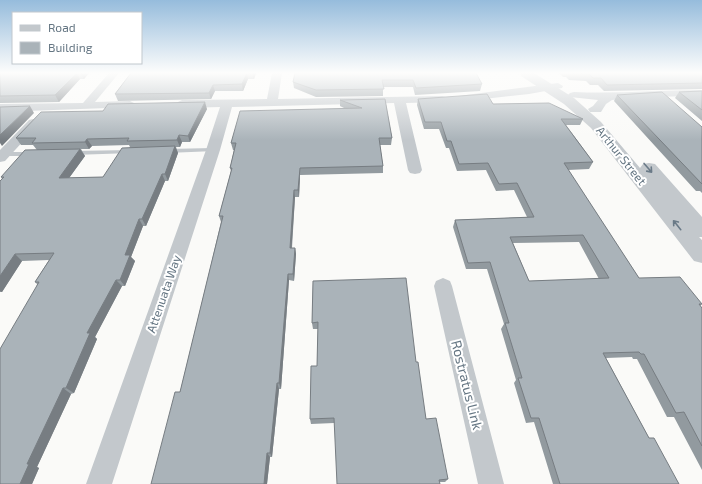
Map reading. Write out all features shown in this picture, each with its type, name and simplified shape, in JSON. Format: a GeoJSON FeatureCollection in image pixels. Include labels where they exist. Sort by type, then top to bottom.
{"type":"FeatureCollection","features":[{"type":"Feature","properties":{"kind":"street"},"geometry":{"type":"LineString","coordinates":[[87,105],[95,96]]}},
{"type":"Feature","properties":{"kind":"street"},"geometry":{"type":"LineString","coordinates":[[272,103],[273,96]]}},
{"type":"Feature","properties":{"kind":"street"},"geometry":{"type":"LineString","coordinates":[[172,104],[434,100],[486,96]]}},
{"type":"Feature","properties":{"kind":"street","name":"Arthur Street"},"geometry":{"type":"LineString","coordinates":[[562,96],[596,125],[702,255]]}},
{"type":"Feature","properties":{"kind":"street","name":"Arthur Street"},"geometry":{"type":"LineString","coordinates":[[575,96],[594,109],[619,135],[702,230]]}},
{"type":"Feature","properties":{"kind":"street"},"geometry":{"type":"LineString","coordinates":[[584,96],[609,97],[623,96]]}},
{"type":"Feature","properties":{"kind":"street"},"geometry":{"type":"LineString","coordinates":[[663,96],[676,107]]}},
{"type":"Feature","properties":{"kind":"street"},"geometry":{"type":"LineString","coordinates":[[594,109],[597,109],[602,102],[609,97]]}},
{"type":"Feature","properties":{"kind":"street"},"geometry":{"type":"LineString","coordinates":[[399,100],[415,170]]}},
{"type":"Feature","properties":{"kind":"street","name":"Attenuata Way"},"geometry":{"type":"LineString","coordinates":[[99,484],[227,103]]}},
{"type":"Feature","properties":{"kind":"street"},"geometry":{"type":"LineString","coordinates":[[0,108],[141,104]]}},
{"type":"Feature","properties":{"kind":"street"},"geometry":{"type":"LineString","coordinates":[[1,156],[48,107]]}},
{"type":"Feature","properties":{"kind":"street","name":"Rostratus Link"},"geometry":{"type":"LineString","coordinates":[[443,286],[491,484]]}},
{"type":"Feature","properties":{"kind":"lane"},"geometry":{"type":"LineString","coordinates":[[158,151],[212,150]]}},
{"type":"Feature","properties":{"kind":"lane"},"geometry":{"type":"LineString","coordinates":[[66,153],[135,152]]}},
{"type":"Feature","properties":{"kind":"lane"},"geometry":{"type":"LineString","coordinates":[[1,156],[42,153]]}},
{"type":"Feature","properties":{"kind":"building"},"geometry":{"type":"Polygon","coordinates":[[[465,96],[488,96],[493,104],[549,103],[583,119],[561,119],[593,162],[564,163],[639,278],[680,277],[702,304],[699,304],[702,308],[702,446],[684,412],[676,413],[644,354],[639,352],[603,353],[649,438],[654,438],[679,484],[560,484],[539,418],[531,418],[518,378],[522,378],[505,323],[509,323],[490,262],[468,263],[455,220],[534,217],[517,183],[499,184],[488,163],[459,164],[451,141],[447,141],[441,122],[425,122],[418,99],[465,96]],[[583,235],[510,237],[529,281],[609,278],[583,235]]]}},
{"type":"Feature","properties":{"kind":"building"},"geometry":{"type":"Polygon","coordinates":[[[618,96],[666,96],[702,127],[702,184],[618,96]]]}},
{"type":"Feature","properties":{"kind":"building"},"geometry":{"type":"Polygon","coordinates":[[[684,96],[702,96],[702,110],[684,96]]]}},
{"type":"Feature","properties":{"kind":"building"},"geometry":{"type":"Polygon","coordinates":[[[385,99],[392,138],[379,138],[383,166],[300,168],[298,190],[294,190],[290,248],[295,248],[293,274],[288,274],[279,383],[277,383],[270,453],[267,453],[264,484],[151,484],[175,392],[180,392],[223,216],[219,216],[232,168],[230,168],[236,143],[231,143],[240,111],[362,108],[340,100],[385,99]]]}},
{"type":"Feature","properties":{"kind":"building"},"geometry":{"type":"Polygon","coordinates":[[[205,102],[188,136],[179,135],[177,140],[127,141],[129,138],[87,139],[85,142],[32,143],[36,138],[16,138],[41,112],[103,111],[108,104],[205,102]]]}},
{"type":"Feature","properties":{"kind":"building"},"geometry":{"type":"Polygon","coordinates":[[[30,106],[0,135],[0,107],[30,106]]]}},
{"type":"Feature","properties":{"kind":"building"},"geometry":{"type":"Polygon","coordinates":[[[175,146],[165,174],[162,174],[142,219],[139,219],[125,255],[130,255],[120,280],[116,280],[87,333],[90,333],[66,388],[63,388],[27,464],[29,464],[20,484],[0,484],[0,349],[39,282],[35,282],[54,253],[15,254],[0,276],[0,181],[4,177],[1,177],[25,150],[80,149],[59,178],[103,177],[122,148],[175,146]]]}},
{"type":"Feature","properties":{"kind":"building"},"geometry":{"type":"Polygon","coordinates":[[[406,278],[416,362],[418,362],[426,419],[436,418],[448,479],[439,480],[440,484],[337,484],[334,418],[310,419],[311,366],[317,366],[318,322],[312,323],[313,281],[406,278]]]}}]}
